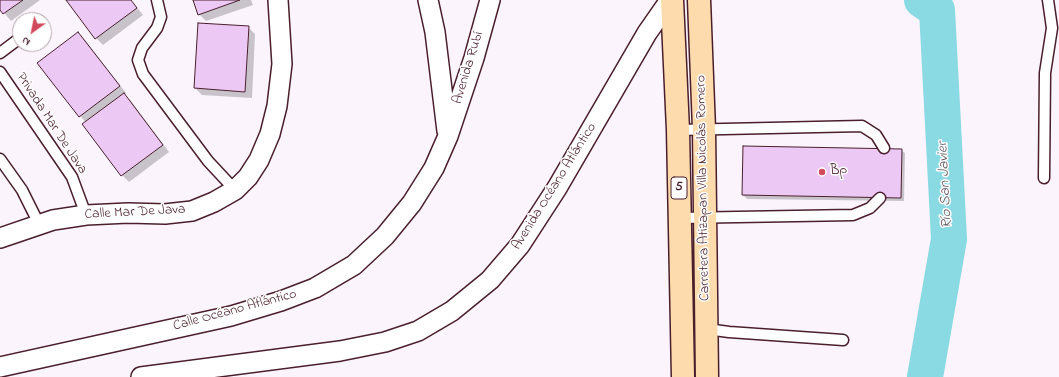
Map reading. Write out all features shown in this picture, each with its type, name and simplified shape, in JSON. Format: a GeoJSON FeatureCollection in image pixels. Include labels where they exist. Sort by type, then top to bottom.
{"type":"FeatureCollection","features":[{"type":"Feature","properties":{"kind":"main road","name":"Carretera Atizapan Villa Nicolás Romero"},"geometry":{"type":"LineString","coordinates":[[671,0],[678,130],[683,377]]}},
{"type":"Feature","properties":{"kind":"main road","name":"Carretera Atizapan Villa Nicolás Romero"},"geometry":{"type":"LineString","coordinates":[[699,0],[704,130],[707,377]]}},
{"type":"Feature","properties":{"kind":"street","name":"Calle Mar De Java"},"geometry":{"type":"LineString","coordinates":[[0,238],[38,224],[86,215],[128,213],[165,214],[192,211],[214,202],[235,190],[248,177],[259,160],[270,134],[277,106],[282,64],[278,0]]}},
{"type":"Feature","properties":{"kind":"street"},"geometry":{"type":"LineString","coordinates":[[428,0],[435,32],[448,136]]}},
{"type":"Feature","properties":{"kind":"street","name":"Avenida Rubí"},"geometry":{"type":"LineString","coordinates":[[448,136],[474,58],[490,0]]}},
{"type":"Feature","properties":{"kind":"street","name":"Avenida Océano Atlántico"},"geometry":{"type":"LineString","coordinates":[[141,377],[340,351],[378,343],[418,331],[452,311],[490,280],[520,246],[557,188],[648,33],[671,0]]}},
{"type":"Feature","properties":{"kind":"street","name":"Calle Océano Atlántico"},"geometry":{"type":"LineString","coordinates":[[0,367],[231,316],[281,301],[315,288],[354,265],[385,236],[412,203],[434,168],[448,136]]}},
{"type":"Feature","properties":{"kind":"lane"},"geometry":{"type":"LineString","coordinates":[[157,0],[161,17],[157,28],[142,48],[138,60],[143,74],[208,161],[235,190]]}},
{"type":"Feature","properties":{"kind":"lane"},"geometry":{"type":"LineString","coordinates":[[1044,178],[1045,73],[1052,28],[1048,0]]}},
{"type":"Feature","properties":{"kind":"lane"},"geometry":{"type":"LineString","coordinates":[[0,53],[12,44]]}},
{"type":"Feature","properties":{"kind":"lane","name":"Privada Mar De Java"},"geometry":{"type":"LineString","coordinates":[[0,72],[72,177],[86,215]]}},
{"type":"Feature","properties":{"kind":"lane"},"geometry":{"type":"LineString","coordinates":[[678,130],[862,126],[876,135],[884,148]]}},
{"type":"Feature","properties":{"kind":"lane"},"geometry":{"type":"LineString","coordinates":[[0,159],[22,190],[38,224]]}},
{"type":"Feature","properties":{"kind":"lane"},"geometry":{"type":"LineString","coordinates":[[680,218],[853,215],[870,208],[880,198]]}},
{"type":"Feature","properties":{"kind":"lane"},"geometry":{"type":"LineString","coordinates":[[707,329],[729,332],[843,340]]}},
{"type":"Feature","properties":{"kind":"building"},"geometry":{"type":"Polygon","coordinates":[[[0,0],[23,0],[3,14],[0,10],[0,0]]]}},
{"type":"Feature","properties":{"kind":"building"},"geometry":{"type":"Polygon","coordinates":[[[66,0],[131,0],[137,8],[95,39],[66,0]]]}},
{"type":"Feature","properties":{"kind":"building"},"geometry":{"type":"Polygon","coordinates":[[[193,0],[240,0],[198,15],[193,0]]]}},
{"type":"Feature","properties":{"kind":"building"},"geometry":{"type":"Polygon","coordinates":[[[198,23],[249,26],[245,92],[194,88],[198,23]]]}},
{"type":"Feature","properties":{"kind":"building"},"geometry":{"type":"Polygon","coordinates":[[[78,32],[120,86],[79,117],[37,63],[78,32]]]}},
{"type":"Feature","properties":{"kind":"building"},"geometry":{"type":"Polygon","coordinates":[[[124,93],[163,145],[121,176],[82,124],[124,93]]]}},
{"type":"Feature","properties":{"kind":"building","name":"Bp"},"geometry":{"type":"Polygon","coordinates":[[[743,146],[902,149],[901,198],[742,195],[743,146]]]}},
{"type":"Feature","properties":{"kind":"waterway","name":"Río San Javier"},"geometry":{"type":"LineString","coordinates":[[922,0],[937,10],[949,239],[925,377]]}},
{"type":"Feature","properties":{"kind":"place","name":"Bp"},"geometry":{"type":"Point","coordinates":[822,172]}}]}
